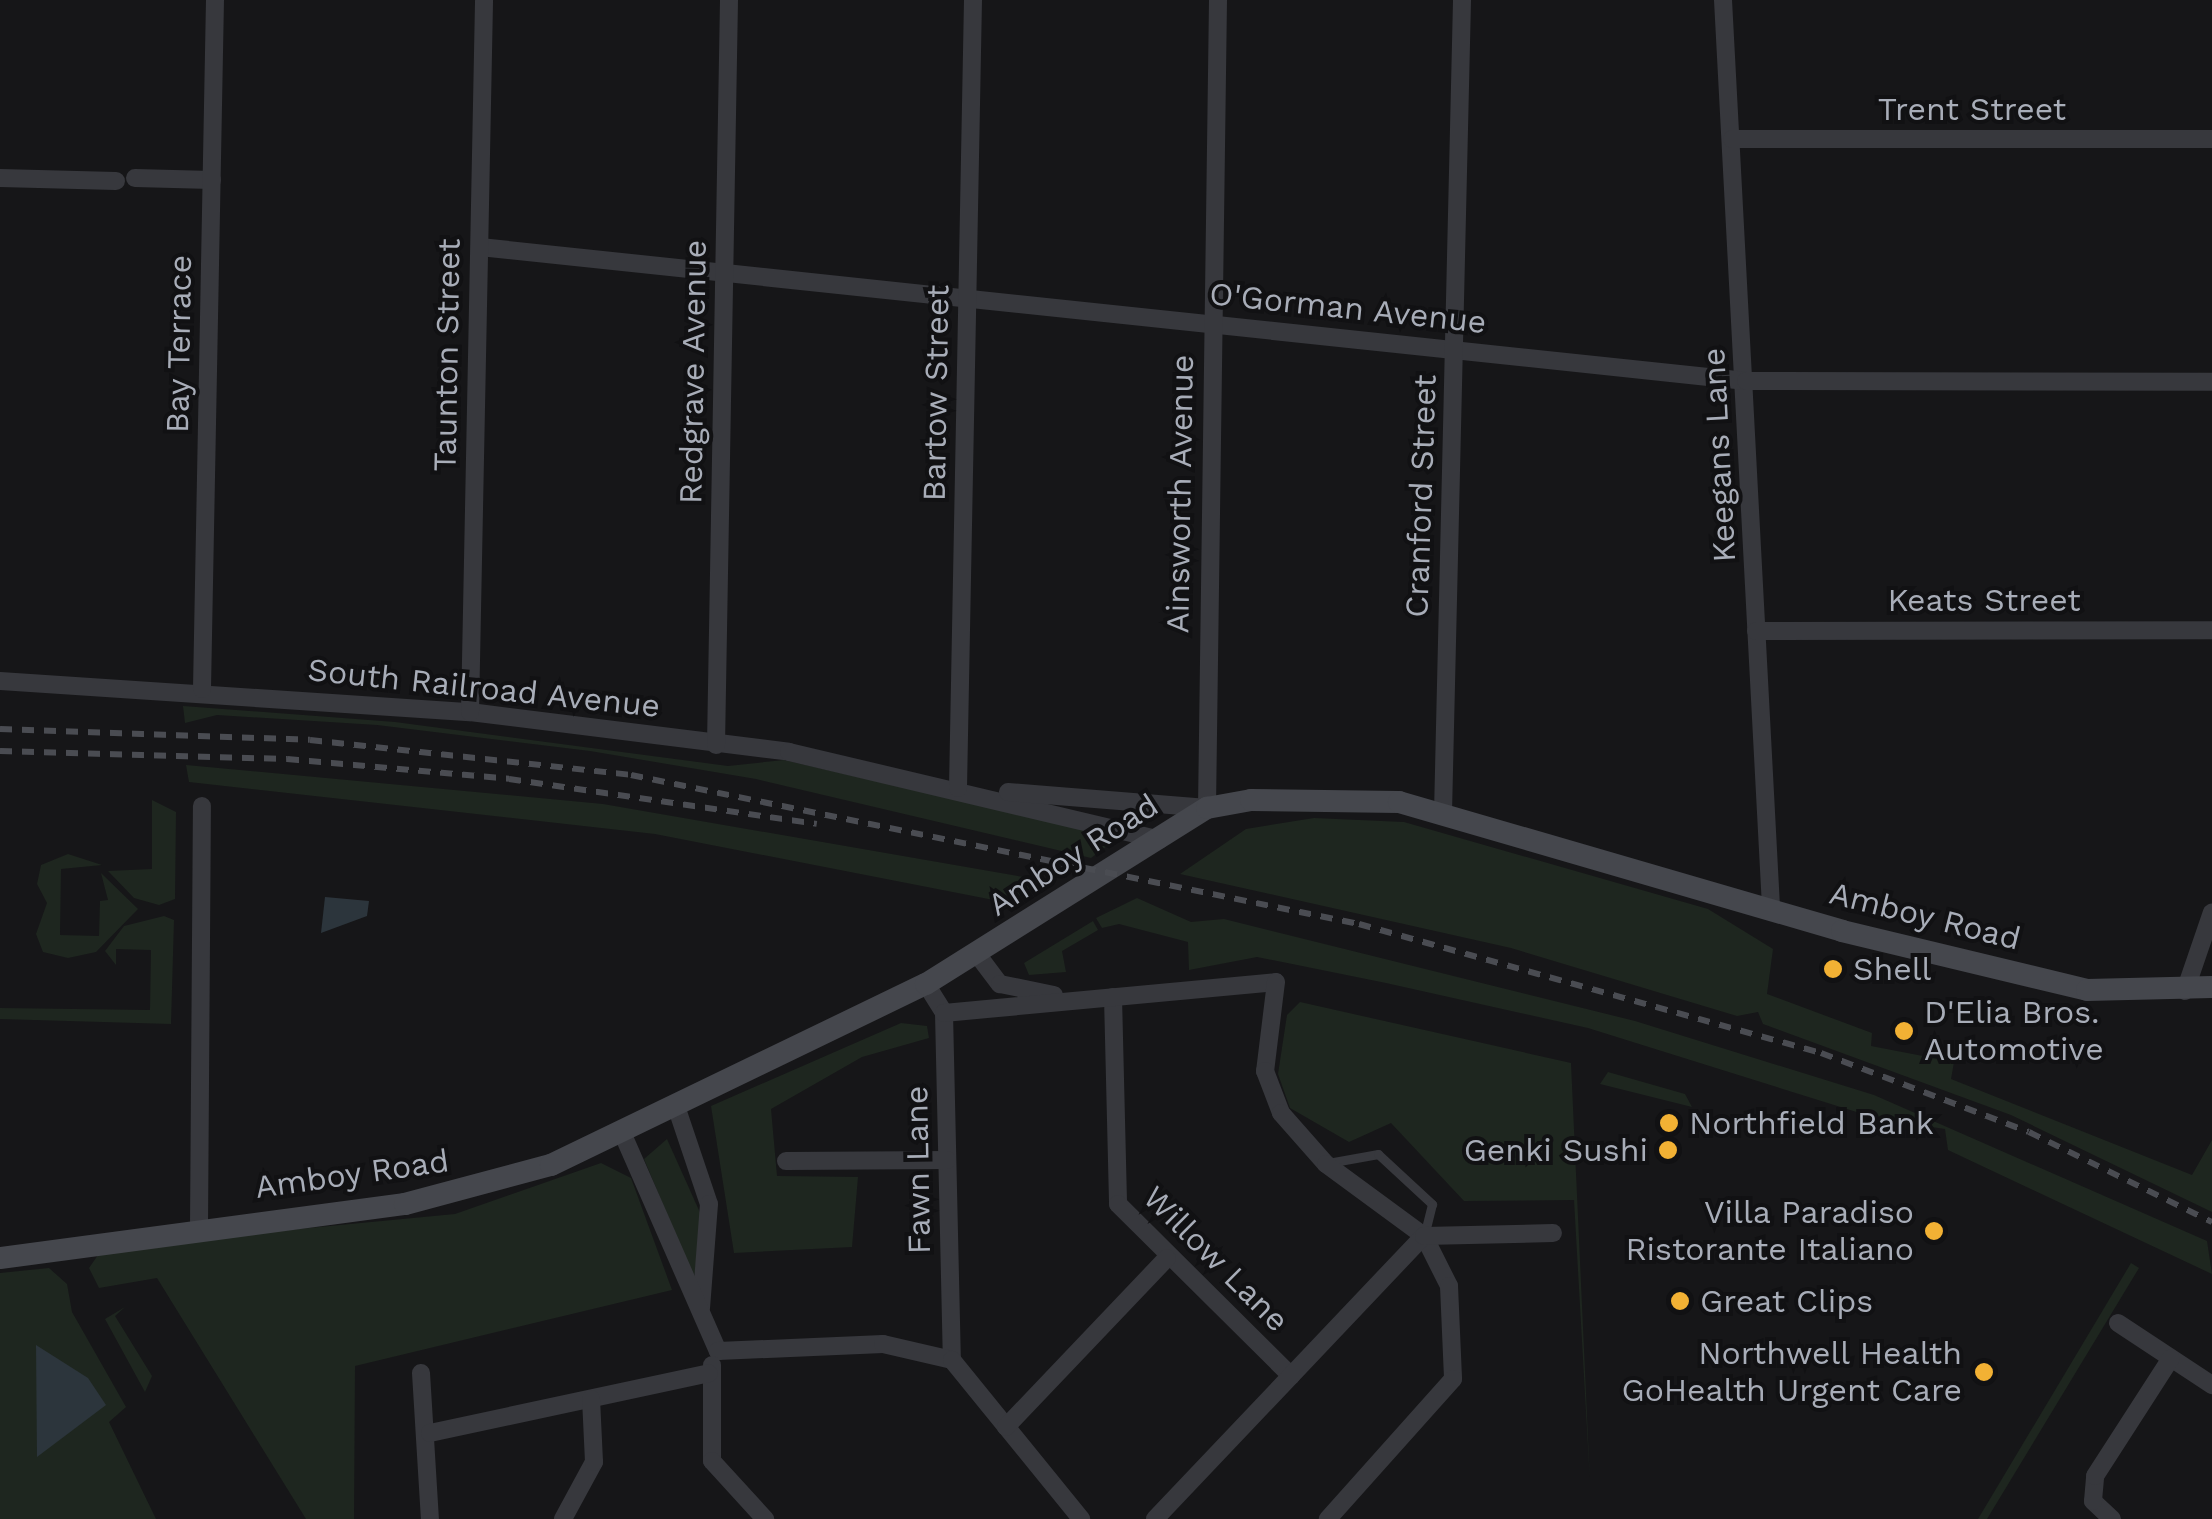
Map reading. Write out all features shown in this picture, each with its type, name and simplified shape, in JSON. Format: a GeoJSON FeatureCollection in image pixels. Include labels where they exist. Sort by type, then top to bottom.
{"type":"FeatureCollection","features":[{"type":"Feature","properties":{"kind":"main road","name":"Amboy Road"},"geometry":{"type":"LineString","coordinates":[[0,1258],[199,1226],[425,1200],[624,1137],[926,984],[1207,808],[1354,795],[1443,813],[1770,907],[2087,990],[2186,991],[2212,987]]}},
{"type":"Feature","properties":{"kind":"street","name":"Bay Terrace"},"geometry":{"type":"LineString","coordinates":[[202,689],[215,0]]}},
{"type":"Feature","properties":{"kind":"street","name":"Taunton Street"},"geometry":{"type":"LineString","coordinates":[[470,712],[484,0]]}},
{"type":"Feature","properties":{"kind":"street","name":"Redgrave Avenue"},"geometry":{"type":"LineString","coordinates":[[716,745],[728,0]]}},
{"type":"Feature","properties":{"kind":"street","name":"Bartow Street"},"geometry":{"type":"LineString","coordinates":[[958,788],[973,0]]}},
{"type":"Feature","properties":{"kind":"street","name":"Ainsworth Avenue"},"geometry":{"type":"LineString","coordinates":[[1207,808],[1218,0]]}},
{"type":"Feature","properties":{"kind":"street","name":"Cranford Street"},"geometry":{"type":"LineString","coordinates":[[1443,813],[1462,0]]}},
{"type":"Feature","properties":{"kind":"street","name":"Keegans Lane"},"geometry":{"type":"LineString","coordinates":[[1724,0],[1770,907]]}},
{"type":"Feature","properties":{"kind":"street","name":"Trent Street"},"geometry":{"type":"LineString","coordinates":[[1732,140],[2212,139]]}},
{"type":"Feature","properties":{"kind":"street"},"geometry":{"type":"LineString","coordinates":[[0,178],[212,180]]}},
{"type":"Feature","properties":{"kind":"street","name":"O'Gorman Avenue"},"geometry":{"type":"LineString","coordinates":[[480,248],[1746,381],[2212,382]]}},
{"type":"Feature","properties":{"kind":"street","name":"Keats Street"},"geometry":{"type":"LineString","coordinates":[[1756,631],[2212,630]]}},
{"type":"Feature","properties":{"kind":"street","name":"South Railroad Avenue"},"geometry":{"type":"LineString","coordinates":[[0,680],[202,689],[470,712],[716,745],[958,788],[1160,840]]}},
{"type":"Feature","properties":{"kind":"street","name":"South Railroad Avenue"},"geometry":{"type":"LineString","coordinates":[[958,788],[1207,808]]}},
{"type":"Feature","properties":{"kind":"street"},"geometry":{"type":"LineString","coordinates":[[199,1226],[202,806]]}},
{"type":"Feature","properties":{"kind":"street"},"geometry":{"type":"LineString","coordinates":[[2186,991],[2212,912]]}},
{"type":"Feature","properties":{"kind":"street"},"geometry":{"type":"LineString","coordinates":[[977,954],[1000,984],[1069,998]]}},
{"type":"Feature","properties":{"kind":"street"},"geometry":{"type":"LineString","coordinates":[[926,984],[944,1013],[1069,998],[1276,982],[1270,1090],[1326,1164],[1424,1236],[1446,1266],[1453,1379],[1328,1519]]}},
{"type":"Feature","properties":{"kind":"street","name":"Willow Lane"},"geometry":{"type":"LineString","coordinates":[[1113,997],[1118,1204],[1166,1258],[1291,1376]]}},
{"type":"Feature","properties":{"kind":"street","name":"Fawn Lane"},"geometry":{"type":"LineString","coordinates":[[944,1013],[952,1360]]}},
{"type":"Feature","properties":{"kind":"street"},"geometry":{"type":"LineString","coordinates":[[676,1109],[709,1204],[701,1308]]}},
{"type":"Feature","properties":{"kind":"street"},"geometry":{"type":"LineString","coordinates":[[624,1137],[680,1280],[701,1308],[718,1351],[709,1372],[712,1460],[765,1519]]}},
{"type":"Feature","properties":{"kind":"street"},"geometry":{"type":"LineString","coordinates":[[786,1161],[947,1160]]}},
{"type":"Feature","properties":{"kind":"street"},"geometry":{"type":"LineString","coordinates":[[1155,1519],[1424,1236],[1552,1233]]}},
{"type":"Feature","properties":{"kind":"street"},"geometry":{"type":"LineString","coordinates":[[1006,1427],[1166,1258]]}},
{"type":"Feature","properties":{"kind":"street"},"geometry":{"type":"LineString","coordinates":[[2118,1323],[2212,1385]]}},
{"type":"Feature","properties":{"kind":"street"},"geometry":{"type":"LineString","coordinates":[[718,1351],[883,1344],[952,1360],[1081,1519]]}},
{"type":"Feature","properties":{"kind":"street"},"geometry":{"type":"LineString","coordinates":[[2112,1519],[2093,1501],[2095,1476],[2171,1358]]}},
{"type":"Feature","properties":{"kind":"street"},"geometry":{"type":"LineString","coordinates":[[430,1434],[709,1372]]}},
{"type":"Feature","properties":{"kind":"street"},"geometry":{"type":"LineString","coordinates":[[421,1373],[430,1434],[430,1519]]}},
{"type":"Feature","properties":{"kind":"street"},"geometry":{"type":"LineString","coordinates":[[563,1519],[594,1462],[591,1399]]}},
{"type":"Feature","properties":{"kind":"lane"},"geometry":{"type":"LineString","coordinates":[[1326,1164],[1378,1154],[1432,1204],[1424,1236]]}},
{"type":"Feature","properties":{"kind":"shaded area"},"geometry":{"type":"Polygon","coordinates":[[[183,706],[395,722],[728,766],[784,760],[1105,834],[1107,846],[1091,858],[756,779],[590,751],[377,725],[217,715],[185,723],[183,706]]]}},
{"type":"Feature","properties":{"kind":"shaded area"},"geometry":{"type":"Polygon","coordinates":[[[186,765],[603,804],[1041,880],[1009,903],[655,834],[189,782],[186,765]]]}},
{"type":"Feature","properties":{"kind":"shaded area"},"geometry":{"type":"Polygon","coordinates":[[[152,800],[176,812],[175,899],[159,905],[134,898],[108,871],[152,869],[152,800]]]}},
{"type":"Feature","properties":{"kind":"shaded area"},"geometry":{"type":"Polygon","coordinates":[[[1314,818],[1404,822],[1708,909],[1773,949],[1767,994],[1872,1033],[1871,1046],[1954,1062],[1951,1079],[2192,1175],[2212,1140],[2212,1212],[2011,1115],[1763,1024],[1758,1012],[1737,1016],[1511,948],[1180,874],[1246,829],[1314,818]]]}},
{"type":"Feature","properties":{"kind":"shaded area"},"geometry":{"type":"Polygon","coordinates":[[[68,854],[102,865],[61,869],[60,935],[99,936],[100,901],[108,900],[101,873],[138,909],[96,952],[68,958],[43,952],[36,934],[47,903],[37,884],[41,865],[68,854]]]}},
{"type":"Feature","properties":{"kind":"shaded area"},"geometry":{"type":"Polygon","coordinates":[[[325,897],[369,901],[367,916],[321,933],[325,897]]]}},
{"type":"Feature","properties":{"kind":"shaded area"},"geometry":{"type":"Polygon","coordinates":[[[1137,898],[1191,922],[1224,919],[1635,1021],[1874,1095],[2207,1241],[2212,1274],[1948,1150],[1945,1129],[1879,1119],[1588,1028],[1386,983],[1257,957],[1189,970],[1188,942],[1119,924],[1102,928],[1096,918],[1137,898]]]}},
{"type":"Feature","properties":{"kind":"shaded area"},"geometry":{"type":"Polygon","coordinates":[[[164,916],[174,920],[171,1024],[0,1019],[0,1008],[150,1010],[151,950],[116,949],[116,965],[105,951],[124,926],[164,916]]]}},
{"type":"Feature","properties":{"kind":"shaded area"},"geometry":{"type":"Polygon","coordinates":[[[1093,921],[1098,930],[1062,951],[1066,972],[1029,975],[1024,963],[1093,921]]]}},
{"type":"Feature","properties":{"kind":"shaded area"},"geometry":{"type":"Polygon","coordinates":[[[1300,1002],[1571,1063],[1590,1482],[1574,1200],[1464,1201],[1391,1123],[1349,1142],[1290,1108],[1278,1074],[1287,1015],[1300,1002]]]}},
{"type":"Feature","properties":{"kind":"shaded area"},"geometry":{"type":"Polygon","coordinates":[[[901,1023],[927,1026],[929,1038],[862,1057],[771,1109],[777,1176],[858,1177],[852,1247],[734,1253],[711,1106],[901,1023]]]}},
{"type":"Feature","properties":{"kind":"shaded area"},"geometry":{"type":"Polygon","coordinates":[[[1608,1072],[1685,1094],[1692,1107],[1600,1084],[1608,1072]]]}},
{"type":"Feature","properties":{"kind":"shaded area"},"geometry":{"type":"Polygon","coordinates":[[[667,1139],[702,1217],[694,1279],[644,1159],[667,1139]]]}},
{"type":"Feature","properties":{"kind":"shaded area"},"geometry":{"type":"Polygon","coordinates":[[[601,1163],[631,1178],[672,1290],[355,1366],[354,1519],[306,1519],[157,1278],[99,1288],[89,1268],[98,1255],[174,1241],[455,1214],[601,1163]]]}},
{"type":"Feature","properties":{"kind":"shaded area"},"geometry":{"type":"Polygon","coordinates":[[[2131,1263],[2139,1268],[1987,1519],[1978,1519],[2131,1263]]]}},
{"type":"Feature","properties":{"kind":"shaded area"},"geometry":{"type":"Polygon","coordinates":[[[49,1268],[67,1284],[72,1312],[126,1407],[109,1422],[156,1519],[0,1519],[0,1273],[49,1268]]]}},
{"type":"Feature","properties":{"kind":"shaded area"},"geometry":{"type":"Polygon","coordinates":[[[125,1307],[115,1316],[152,1376],[145,1392],[105,1319],[125,1307]]]}},
{"type":"Feature","properties":{"kind":"shaded area"},"geometry":{"type":"Polygon","coordinates":[[[36,1345],[88,1378],[106,1405],[37,1457],[36,1345]]]}},
{"type":"Feature","properties":{"kind":"railway"},"geometry":{"type":"LineString","coordinates":[[0,729],[310,740],[631,775],[1359,924],[1821,1053],[2029,1132],[2212,1222]]}},
{"type":"Feature","properties":{"kind":"railway"},"geometry":{"type":"LineString","coordinates":[[0,751],[287,759],[509,779],[817,824]]}},
{"type":"Feature","properties":{"kind":"place","name":"Shell"},"geometry":{"type":"Point","coordinates":[1833,969]}},
{"type":"Feature","properties":{"kind":"place","name":"D'Elia Bros. Automotive"},"geometry":{"type":"Point","coordinates":[1904,1031]}},
{"type":"Feature","properties":{"kind":"place","name":"Northfield Bank"},"geometry":{"type":"Point","coordinates":[1669,1123]}},
{"type":"Feature","properties":{"kind":"place","name":"Genki Sushi"},"geometry":{"type":"Point","coordinates":[1668,1150]}},
{"type":"Feature","properties":{"kind":"place","name":"Villa Paradiso Ristorante Italiano"},"geometry":{"type":"Point","coordinates":[1934,1231]}},
{"type":"Feature","properties":{"kind":"place","name":"Great Clips"},"geometry":{"type":"Point","coordinates":[1680,1301]}},
{"type":"Feature","properties":{"kind":"place","name":"Northwell Health GoHealth Urgent Care"},"geometry":{"type":"Point","coordinates":[1984,1372]}}]}
